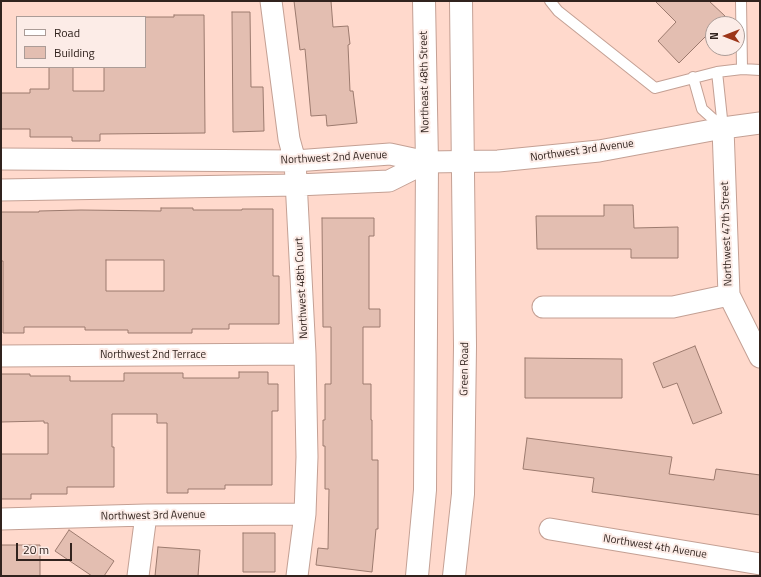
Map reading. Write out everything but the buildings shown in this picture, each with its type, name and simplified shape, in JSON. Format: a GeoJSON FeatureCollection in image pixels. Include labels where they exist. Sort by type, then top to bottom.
{"type":"FeatureCollection","features":[{"type":"Feature","properties":{"kind":"main road","name":"Northeast 48th Street"},"geometry":{"type":"LineString","coordinates":[[424,1],[427,162]]}},
{"type":"Feature","properties":{"kind":"main road"},"geometry":{"type":"LineString","coordinates":[[461,1],[463,162]]}},
{"type":"Feature","properties":{"kind":"main road"},"geometry":{"type":"LineString","coordinates":[[417,576],[425,490],[427,162]]}},
{"type":"Feature","properties":{"kind":"main road","name":"Green Road"},"geometry":{"type":"LineString","coordinates":[[454,576],[463,494],[465,346],[463,162]]}},
{"type":"Feature","properties":{"kind":"street","name":"Northwest 48th Court"},"geometry":{"type":"LineString","coordinates":[[271,1],[289,138],[296,161],[305,354],[307,457],[305,514],[297,576]]}},
{"type":"Feature","properties":{"kind":"street","name":"Northwest 3rd Avenue"},"geometry":{"type":"LineString","coordinates":[[427,162],[498,162],[599,151],[723,128],[760,123]]}},
{"type":"Feature","properties":{"kind":"street","name":"Northwest 47th Street"},"geometry":{"type":"LineString","coordinates":[[723,128],[729,295],[760,357]]}},
{"type":"Feature","properties":{"kind":"street","name":"Northwest 2nd Avenue"},"geometry":{"type":"LineString","coordinates":[[1,159],[296,161],[390,154],[427,162]]}},
{"type":"Feature","properties":{"kind":"street"},"geometry":{"type":"LineString","coordinates":[[1,190],[297,185],[389,181],[427,162]]}},
{"type":"Feature","properties":{"kind":"street"},"geometry":{"type":"LineString","coordinates":[[543,307],[672,307],[729,295]]}},
{"type":"Feature","properties":{"kind":"street","name":"Northwest 2nd Terrace"},"geometry":{"type":"LineString","coordinates":[[1,356],[305,354]]}},
{"type":"Feature","properties":{"kind":"street","name":"Northwest 3rd Avenue"},"geometry":{"type":"LineString","coordinates":[[1,518],[305,514]]}},
{"type":"Feature","properties":{"kind":"street"},"geometry":{"type":"LineString","coordinates":[[138,576],[146,515]]}},
{"type":"Feature","properties":{"kind":"street","name":"Northwest 4th Avenue"},"geometry":{"type":"LineString","coordinates":[[550,529],[760,564]]}},
{"type":"Feature","properties":{"kind":"lane"},"geometry":{"type":"LineString","coordinates":[[550,1],[558,11],[654,88],[717,72],[742,69],[760,70]]}},
{"type":"Feature","properties":{"kind":"lane"},"geometry":{"type":"LineString","coordinates":[[741,1],[742,69]]}},
{"type":"Feature","properties":{"kind":"lane"},"geometry":{"type":"LineString","coordinates":[[717,72],[723,128]]}},
{"type":"Feature","properties":{"kind":"lane"},"geometry":{"type":"LineString","coordinates":[[693,78],[702,109],[723,128]]}}]}
